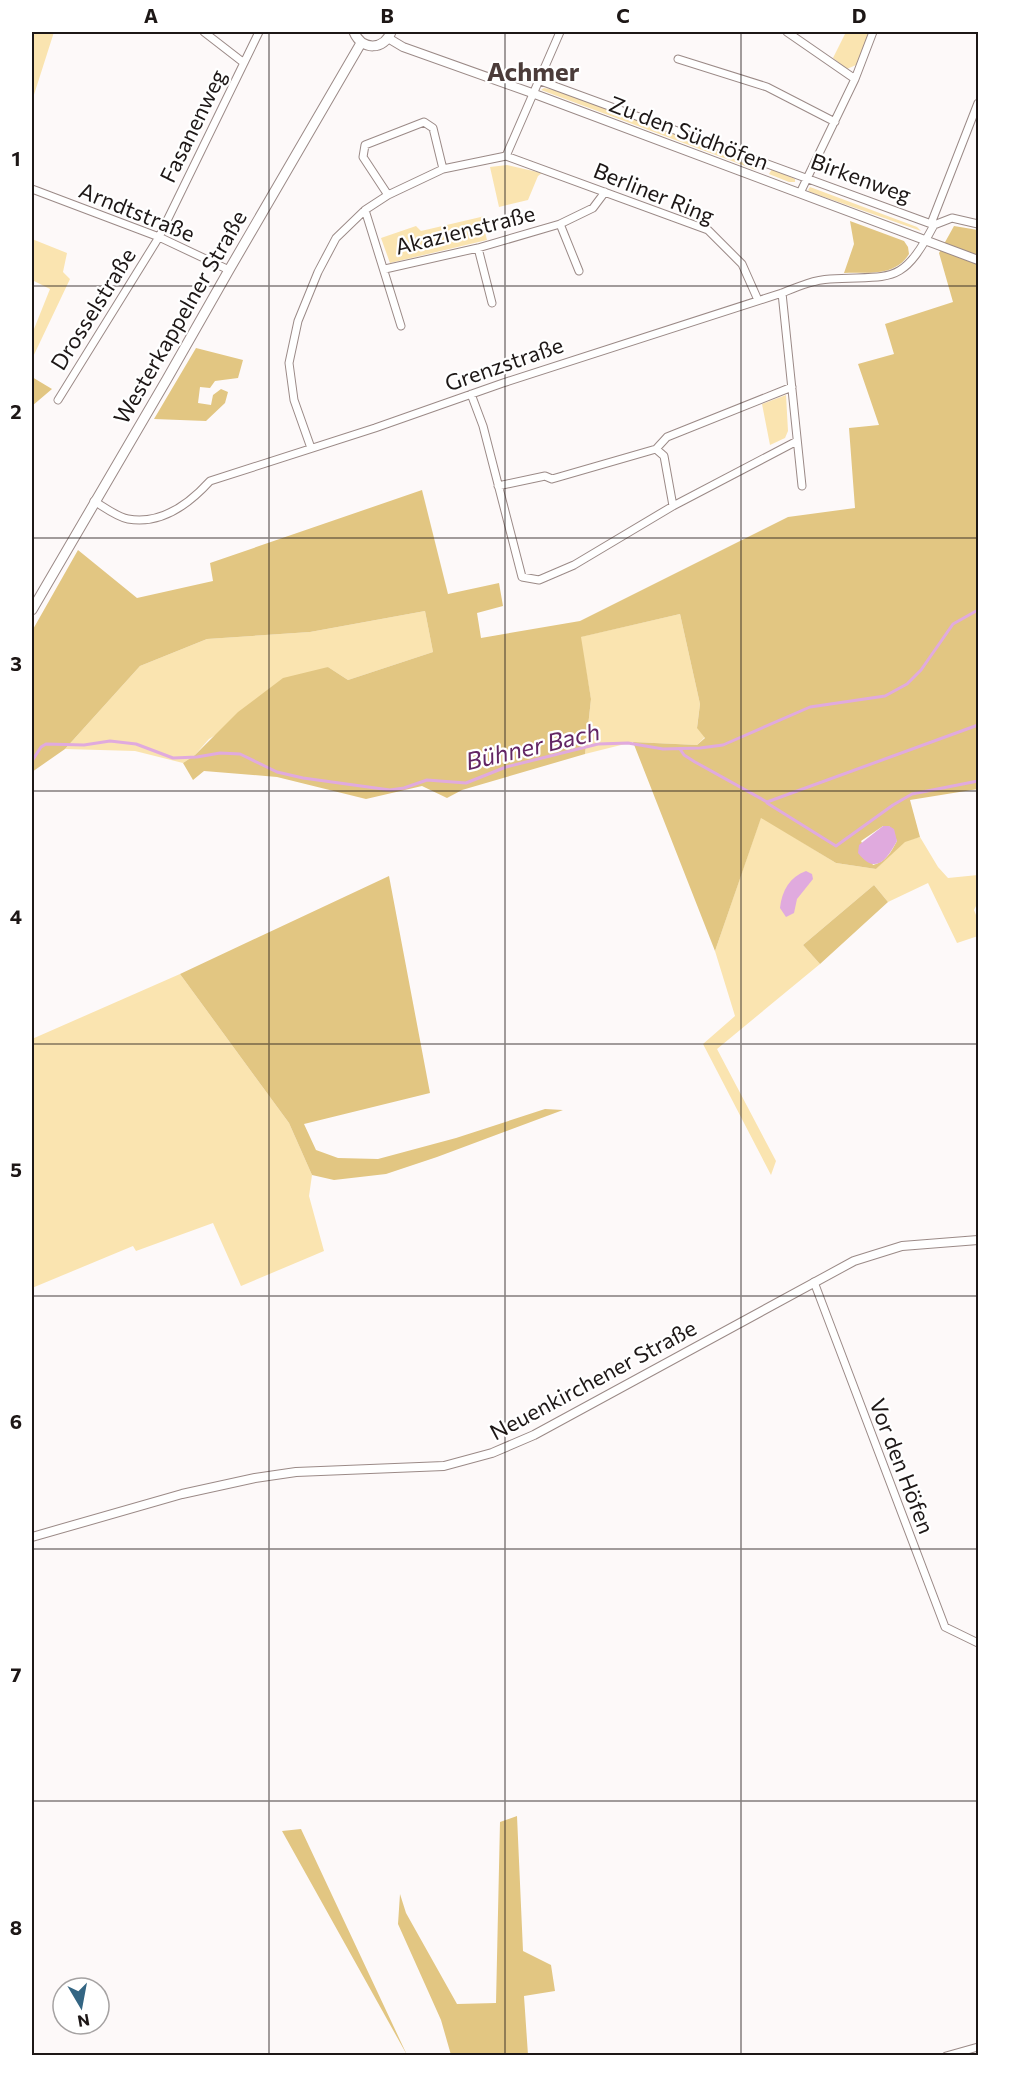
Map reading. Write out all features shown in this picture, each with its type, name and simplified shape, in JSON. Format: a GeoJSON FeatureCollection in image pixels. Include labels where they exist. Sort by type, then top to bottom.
{"type":"FeatureCollection","features":[{"type":"Feature","properties":{"kind":"main road"},"geometry":{"type":"LineString","coordinates":[[354,32],[361,43],[372,46],[378,46],[390,35]]}},
{"type":"Feature","properties":{"kind":"main road","name":"Westerkappelner Straße"},"geometry":{"type":"LineString","coordinates":[[32,610],[361,43]]}},
{"type":"Feature","properties":{"kind":"street","name":"Fasanenweg"},"geometry":{"type":"LineString","coordinates":[[204,32],[244,63]]}},
{"type":"Feature","properties":{"kind":"street","name":"Fasanenweg"},"geometry":{"type":"LineString","coordinates":[[159,237],[259,32]]}},
{"type":"Feature","properties":{"kind":"street"},"geometry":{"type":"LineString","coordinates":[[311,448],[294,400],[289,363],[298,321],[318,272],[336,238],[365,210],[388,195],[443,169],[506,156],[557,32]]}},
{"type":"Feature","properties":{"kind":"street"},"geometry":{"type":"LineString","coordinates":[[787,32],[855,79]]}},
{"type":"Feature","properties":{"kind":"street"},"geometry":{"type":"LineString","coordinates":[[800,194],[855,79],[873,32]]}},
{"type":"Feature","properties":{"kind":"street","name":"Zu den Südhöfen"},"geometry":{"type":"LineString","coordinates":[[390,35],[402,47],[532,93],[978,260]]}},
{"type":"Feature","properties":{"kind":"street"},"geometry":{"type":"LineString","coordinates":[[678,59],[767,87],[835,122]]}},
{"type":"Feature","properties":{"kind":"street","name":"Birkenweg"},"geometry":{"type":"LineString","coordinates":[[538,80],[934,225]]}},
{"type":"Feature","properties":{"kind":"street","name":"Grenzstraße"},"geometry":{"type":"LineString","coordinates":[[94,501],[127,519],[151,519],[177,510],[197,495],[210,480],[471,394],[806,284],[828,279],[872,279],[893,275],[909,265],[934,225],[932,221],[978,103]]}},
{"type":"Feature","properties":{"kind":"street"},"geometry":{"type":"LineString","coordinates":[[388,195],[363,157],[365,145],[424,122],[433,128],[443,169]]}},
{"type":"Feature","properties":{"kind":"street","name":"Berliner Ring"},"geometry":{"type":"LineString","coordinates":[[506,156],[708,230],[742,264],[758,300]]}},
{"type":"Feature","properties":{"kind":"street","name":"Arndtstraße"},"geometry":{"type":"LineString","coordinates":[[32,189],[159,237],[229,270]]}},
{"type":"Feature","properties":{"kind":"street","name":"Akazienstraße"},"geometry":{"type":"LineString","coordinates":[[365,210],[385,269],[478,248],[560,224],[593,208],[605,192]]}},
{"type":"Feature","properties":{"kind":"street"},"geometry":{"type":"LineString","coordinates":[[934,225],[952,218],[978,224]]}},
{"type":"Feature","properties":{"kind":"street"},"geometry":{"type":"LineString","coordinates":[[560,224],[579,270]]}},
{"type":"Feature","properties":{"kind":"street","name":"Drosselstraße"},"geometry":{"type":"LineString","coordinates":[[58,400],[159,237]]}},
{"type":"Feature","properties":{"kind":"street"},"geometry":{"type":"LineString","coordinates":[[478,248],[492,303]]}},
{"type":"Feature","properties":{"kind":"street"},"geometry":{"type":"LineString","coordinates":[[385,269],[401,326]]}},
{"type":"Feature","properties":{"kind":"street"},"geometry":{"type":"LineString","coordinates":[[782,293],[802,486]]}},
{"type":"Feature","properties":{"kind":"street"},"geometry":{"type":"LineString","coordinates":[[498,486],[545,476],[552,479],[656,449],[667,437],[792,387]]}},
{"type":"Feature","properties":{"kind":"street"},"geometry":{"type":"LineString","coordinates":[[471,394],[483,426],[522,577],[539,580],[574,565],[673,506],[797,441]]}},
{"type":"Feature","properties":{"kind":"street"},"geometry":{"type":"LineString","coordinates":[[656,449],[664,456],[673,506]]}},
{"type":"Feature","properties":{"kind":"street","name":"Neuenkirchener Straße"},"geometry":{"type":"LineString","coordinates":[[32,1537],[182,1494],[255,1478],[296,1472],[444,1466],[492,1453],[534,1435],[854,1261],[902,1246],[978,1240]]}},
{"type":"Feature","properties":{"kind":"street","name":"Vor den Höfen"},"geometry":{"type":"LineString","coordinates":[[814,1282],[945,1627],[978,1643]]}},
{"type":"Feature","properties":{"kind":"street"},"geometry":{"type":"LineString","coordinates":[[946,2055],[978,2047]]}},
{"type":"Feature","properties":{"kind":"shaded area"},"geometry":{"type":"Polygon","coordinates":[[[32,32],[54,32],[32,101],[32,32]]]}},
{"type":"Feature","properties":{"kind":"shaded area"},"geometry":{"type":"Polygon","coordinates":[[[846,32],[870,32],[856,65],[847,69],[833,58],[846,32]]]}},
{"type":"Feature","properties":{"kind":"shaded area"},"geometry":{"type":"Polygon","coordinates":[[[544,88],[560,91],[734,157],[734,159],[757,168],[756,170],[541,90],[544,88]]]}},
{"type":"Feature","properties":{"kind":"shaded area"},"geometry":{"type":"Polygon","coordinates":[[[507,165],[542,173],[538,176],[528,200],[499,207],[490,167],[507,165]]]}},
{"type":"Feature","properties":{"kind":"shaded area"},"geometry":{"type":"Polygon","coordinates":[[[772,169],[795,179],[795,182],[769,174],[772,169]]]}},
{"type":"Feature","properties":{"kind":"shaded area"},"geometry":{"type":"Polygon","coordinates":[[[810,187],[917,227],[921,231],[810,192],[808,190],[810,187]]]}},
{"type":"Feature","properties":{"kind":"shaded area"},"geometry":{"type":"Polygon","coordinates":[[[485,216],[489,231],[485,232],[487,240],[390,263],[381,238],[416,226],[421,231],[485,216]]]}},
{"type":"Feature","properties":{"kind":"shaded area"},"geometry":{"type":"Polygon","coordinates":[[[850,221],[904,241],[909,254],[896,267],[889,270],[844,273],[854,244],[850,221]]]}},
{"type":"Feature","properties":{"kind":"shaded area"},"geometry":{"type":"Polygon","coordinates":[[[954,226],[978,230],[978,789],[910,800],[920,837],[905,842],[876,869],[836,863],[761,818],[715,951],[633,742],[697,745],[705,738],[697,728],[700,704],[680,614],[581,637],[591,699],[585,754],[462,790],[447,798],[422,786],[366,799],[277,777],[204,771],[193,780],[183,763],[195,755],[238,712],[283,678],[328,667],[348,680],[433,652],[425,611],[310,632],[207,639],[140,666],[65,749],[32,772],[32,631],[78,550],[137,598],[213,581],[210,563],[422,490],[448,594],[499,583],[503,606],[477,613],[481,638],[580,621],[788,517],[855,508],[849,428],[879,425],[858,364],[894,354],[885,324],[953,302],[939,253],[954,226]],[[883,826],[861,841],[873,865],[885,859],[897,841],[889,826],[883,826]]]}},
{"type":"Feature","properties":{"kind":"shaded area"},"geometry":{"type":"Polygon","coordinates":[[[32,239],[67,253],[63,272],[70,279],[32,359],[32,334],[50,289],[32,280],[32,239]]]}},
{"type":"Feature","properties":{"kind":"shaded area"},"geometry":{"type":"Polygon","coordinates":[[[196,348],[243,360],[238,378],[215,381],[210,388],[200,387],[198,403],[211,405],[213,395],[221,389],[228,392],[225,403],[206,421],[154,419],[196,348]]]}},
{"type":"Feature","properties":{"kind":"shaded area"},"geometry":{"type":"Polygon","coordinates":[[[32,377],[52,389],[32,406],[32,377]]]}},
{"type":"Feature","properties":{"kind":"shaded area"},"geometry":{"type":"Polygon","coordinates":[[[786,395],[788,431],[785,438],[770,445],[762,404],[786,395]]]}},
{"type":"Feature","properties":{"kind":"shaded area"},"geometry":{"type":"Polygon","coordinates":[[[425,611],[433,652],[348,680],[328,667],[209,739],[195,755],[183,763],[135,751],[65,749],[140,666],[207,639],[310,632],[425,611]]]}},
{"type":"Feature","properties":{"kind":"shaded area"},"geometry":{"type":"Polygon","coordinates":[[[680,614],[700,704],[697,727],[705,737],[697,745],[633,742],[585,754],[591,699],[580,637],[680,614]]]}},
{"type":"Feature","properties":{"kind":"shaded area"},"geometry":{"type":"Polygon","coordinates":[[[761,817],[836,863],[876,869],[905,841],[920,837],[938,867],[948,878],[978,875],[978,902],[974,910],[978,920],[978,936],[957,943],[928,883],[888,902],[874,885],[803,945],[820,964],[717,1049],[776,1161],[771,1175],[703,1044],[735,1016],[715,951],[761,817]]]}},
{"type":"Feature","properties":{"kind":"shaded area"},"geometry":{"type":"Polygon","coordinates":[[[883,826],[894,829],[897,841],[885,859],[876,864],[870,863],[858,853],[859,845],[883,826]]]}},
{"type":"Feature","properties":{"kind":"shaded area"},"geometry":{"type":"Polygon","coordinates":[[[806,871],[812,874],[813,879],[797,899],[794,913],[786,917],[780,908],[785,890],[795,877],[806,871]]]}},
{"type":"Feature","properties":{"kind":"shaded area"},"geometry":{"type":"Polygon","coordinates":[[[389,876],[430,1093],[304,1124],[316,1150],[338,1158],[378,1159],[456,1138],[545,1109],[563,1110],[386,1174],[334,1180],[312,1175],[289,1123],[180,974],[389,876]]]}},
{"type":"Feature","properties":{"kind":"shaded area"},"geometry":{"type":"Polygon","coordinates":[[[874,885],[888,902],[820,964],[803,945],[874,885]]]}},
{"type":"Feature","properties":{"kind":"shaded area"},"geometry":{"type":"Polygon","coordinates":[[[180,974],[289,1123],[312,1175],[309,1196],[324,1251],[241,1286],[213,1223],[136,1251],[133,1246],[32,1288],[32,1039],[180,974]]]}},
{"type":"Feature","properties":{"kind":"shaded area"},"geometry":{"type":"Polygon","coordinates":[[[517,1816],[523,1951],[551,1965],[555,1991],[524,1996],[528,2055],[451,2055],[441,2020],[398,1924],[400,1894],[406,1913],[457,2004],[496,2003],[500,1822],[517,1816]]]}},
{"type":"Feature","properties":{"kind":"shaded area"},"geometry":{"type":"Polygon","coordinates":[[[301,1829],[407,2055],[282,1831],[301,1829]]]}},
{"type":"Feature","properties":{"kind":"waterway","name":"Bühner Bach"},"geometry":{"type":"LineString","coordinates":[[32,761],[41,747],[46,744],[84,745],[110,741],[136,744],[173,758],[220,753],[240,754],[277,772],[303,778],[390,790],[427,780],[466,783],[506,767],[598,744],[628,743],[663,749],[723,745],[810,707],[885,696],[907,684],[921,670],[953,624],[978,610]]}},
{"type":"Feature","properties":{"kind":"waterway"},"geometry":{"type":"LineString","coordinates":[[680,749],[684,755],[695,762],[767,802],[978,725]]}},
{"type":"Feature","properties":{"kind":"waterway"},"geometry":{"type":"LineString","coordinates":[[767,803],[836,846],[912,794],[978,781]]}},
{"type":"Feature","properties":{"kind":"district","name":"Achmer"},"geometry":{"type":"Point","coordinates":[533,72]}}]}
